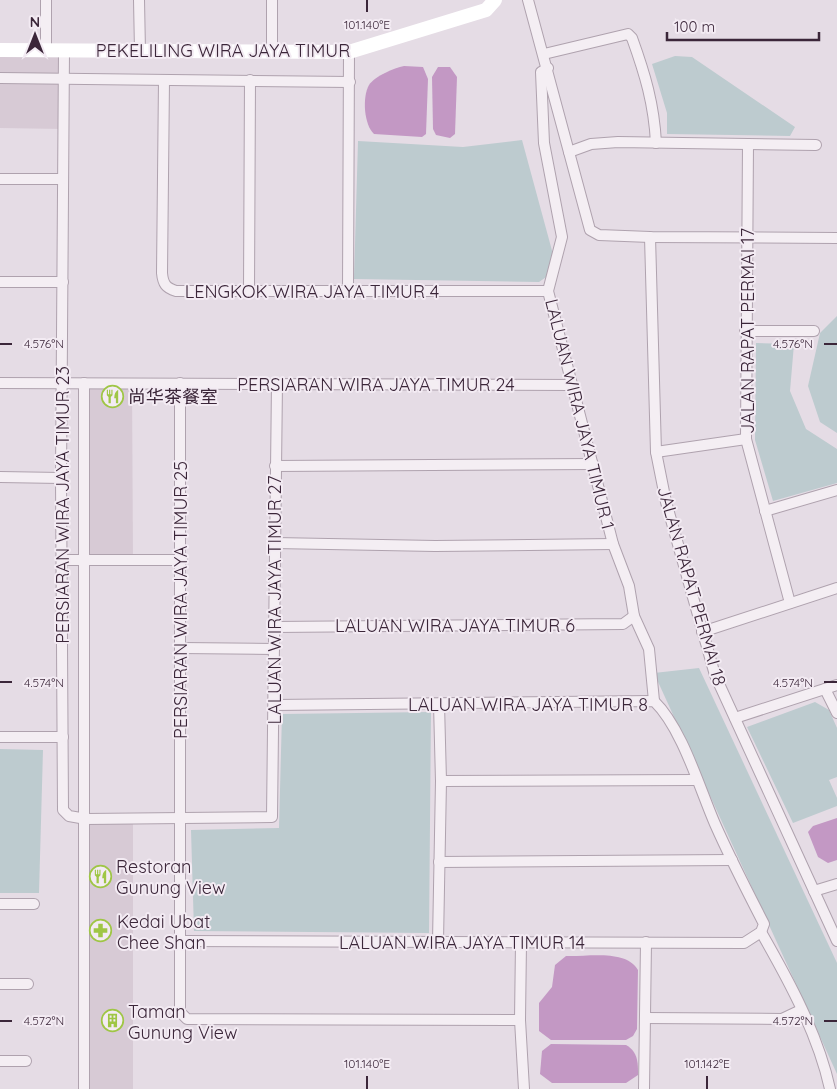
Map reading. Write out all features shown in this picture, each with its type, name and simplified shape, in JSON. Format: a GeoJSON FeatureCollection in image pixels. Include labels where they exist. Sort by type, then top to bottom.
{"type":"FeatureCollection","features":[{"type":"Feature","properties":{"kind":"street"},"geometry":{"type":"LineString","coordinates":[[46,0],[46,50]]}},
{"type":"Feature","properties":{"kind":"street"},"geometry":{"type":"LineString","coordinates":[[139,0],[140,51]]}},
{"type":"Feature","properties":{"kind":"street"},"geometry":{"type":"LineString","coordinates":[[272,0],[272,52]]}},
{"type":"Feature","properties":{"kind":"street","name":"PEKELILING WIRA JAYA TIMUR"},"geometry":{"type":"LineString","coordinates":[[0,50],[349,52],[486,10],[496,0]]}},
{"type":"Feature","properties":{"kind":"street"},"geometry":{"type":"LineString","coordinates":[[528,0],[548,68],[590,230],[594,233],[650,236],[837,238]]}},
{"type":"Feature","properties":{"kind":"street"},"geometry":{"type":"LineString","coordinates":[[544,54],[628,34],[632,38],[648,86],[654,111],[656,143]]}},
{"type":"Feature","properties":{"kind":"street","name":"PERSIARAN WIRA JAYA TIMUR 23"},"geometry":{"type":"LineString","coordinates":[[64,51],[61,478],[63,810],[69,816],[86,819]]}},
{"type":"Feature","properties":{"kind":"street"},"geometry":{"type":"LineString","coordinates":[[348,290],[349,52]]}},
{"type":"Feature","properties":{"kind":"street","name":"LALUAN WIRA JAYA TIMUR 1"},"geometry":{"type":"LineString","coordinates":[[548,68],[541,72],[541,122],[562,236],[548,291],[613,544],[629,586],[634,616],[649,649],[654,701]]}},
{"type":"Feature","properties":{"kind":"street"},"geometry":{"type":"LineString","coordinates":[[0,78],[350,82]]}},
{"type":"Feature","properties":{"kind":"street","name":"LENGKOK WIRA JAYA TIMUR 4"},"geometry":{"type":"LineString","coordinates":[[164,80],[163,283],[168,288],[176,291],[548,291]]}},
{"type":"Feature","properties":{"kind":"street"},"geometry":{"type":"LineString","coordinates":[[249,290],[250,80]]}},
{"type":"Feature","properties":{"kind":"street"},"geometry":{"type":"LineString","coordinates":[[569,152],[592,144],[618,142],[816,145]]}},
{"type":"Feature","properties":{"kind":"street","name":"JALAN RAPAT PERMAI 17"},"geometry":{"type":"LineString","coordinates":[[748,144],[745,331],[746,439],[790,603]]}},
{"type":"Feature","properties":{"kind":"street"},"geometry":{"type":"LineString","coordinates":[[0,179],[62,179]]}},
{"type":"Feature","properties":{"kind":"street","name":"JALAN RAPAT PERMAI 18"},"geometry":{"type":"LineString","coordinates":[[650,236],[656,452],[666,502],[715,675],[837,941]]}},
{"type":"Feature","properties":{"kind":"street"},"geometry":{"type":"LineString","coordinates":[[0,282],[63,282]]}},
{"type":"Feature","properties":{"kind":"street"},"geometry":{"type":"LineString","coordinates":[[745,331],[814,332]]}},
{"type":"Feature","properties":{"kind":"street","name":"PERSIARAN WIRA JAYA TIMUR 24"},"geometry":{"type":"LineString","coordinates":[[0,383],[572,385]]}},
{"type":"Feature","properties":{"kind":"street","name":"PERSIARAN WIRA JAYA TIMUR 23"},"geometry":{"type":"LineString","coordinates":[[84,383],[86,819],[84,1089]]}},
{"type":"Feature","properties":{"kind":"street","name":"PERSIARAN WIRA JAYA TIMUR 25"},"geometry":{"type":"LineString","coordinates":[[180,383],[182,560],[180,1012],[187,1019],[520,1020]]}},
{"type":"Feature","properties":{"kind":"street","name":"LALUAN WIRA JAYA TIMUR 27"},"geometry":{"type":"LineString","coordinates":[[180,818],[272,817],[277,383]]}},
{"type":"Feature","properties":{"kind":"street"},"geometry":{"type":"LineString","coordinates":[[656,452],[746,439]]}},
{"type":"Feature","properties":{"kind":"street"},"geometry":{"type":"LineString","coordinates":[[275,466],[593,464]]}},
{"type":"Feature","properties":{"kind":"street"},"geometry":{"type":"LineString","coordinates":[[0,477],[61,478]]}},
{"type":"Feature","properties":{"kind":"street"},"geometry":{"type":"LineString","coordinates":[[765,511],[837,490]]}},
{"type":"Feature","properties":{"kind":"street"},"geometry":{"type":"LineString","coordinates":[[275,543],[435,546],[613,544]]}},
{"type":"Feature","properties":{"kind":"street"},"geometry":{"type":"LineString","coordinates":[[62,560],[182,560]]}},
{"type":"Feature","properties":{"kind":"street"},"geometry":{"type":"LineString","coordinates":[[702,632],[837,588]]}},
{"type":"Feature","properties":{"kind":"street","name":"LALUAN WIRA JAYA TIMUR 6"},"geometry":{"type":"LineString","coordinates":[[274,627],[623,624],[634,616]]}},
{"type":"Feature","properties":{"kind":"street"},"geometry":{"type":"LineString","coordinates":[[181,648],[274,649]]}},
{"type":"Feature","properties":{"kind":"street"},"geometry":{"type":"LineString","coordinates":[[735,718],[837,685]]}},
{"type":"Feature","properties":{"kind":"street"},"geometry":{"type":"LineString","coordinates":[[825,689],[837,714]]}},
{"type":"Feature","properties":{"kind":"street","name":"LALUAN WIRA JAYA TIMUR 8"},"geometry":{"type":"LineString","coordinates":[[274,705],[654,701],[665,712],[732,860],[764,924],[761,932],[782,969],[818,1045],[830,1089]]}},
{"type":"Feature","properties":{"kind":"street"},"geometry":{"type":"LineString","coordinates":[[438,941],[441,781],[439,704]]}},
{"type":"Feature","properties":{"kind":"street"},"geometry":{"type":"LineString","coordinates":[[0,737],[63,737]]}},
{"type":"Feature","properties":{"kind":"street"},"geometry":{"type":"LineString","coordinates":[[441,781],[697,780]]}},
{"type":"Feature","properties":{"kind":"street"},"geometry":{"type":"LineString","coordinates":[[86,819],[180,818]]}},
{"type":"Feature","properties":{"kind":"street"},"geometry":{"type":"LineString","coordinates":[[439,862],[732,860]]}},
{"type":"Feature","properties":{"kind":"street"},"geometry":{"type":"LineString","coordinates":[[814,891],[837,884]]}},
{"type":"Feature","properties":{"kind":"street"},"geometry":{"type":"LineString","coordinates":[[0,904],[34,904]]}},
{"type":"Feature","properties":{"kind":"street","name":"LALUAN WIRA JAYA TIMUR 14"},"geometry":{"type":"LineString","coordinates":[[181,941],[744,943],[761,932]]}},
{"type":"Feature","properties":{"kind":"street"},"geometry":{"type":"LineString","coordinates":[[644,1089],[646,942]]}},
{"type":"Feature","properties":{"kind":"street"},"geometry":{"type":"LineString","coordinates":[[522,943],[520,1020],[524,1089]]}},
{"type":"Feature","properties":{"kind":"street"},"geometry":{"type":"LineString","coordinates":[[0,984],[28,984]]}},
{"type":"Feature","properties":{"kind":"street"},"geometry":{"type":"LineString","coordinates":[[645,1018],[782,1019],[800,1010]]}},
{"type":"Feature","properties":{"kind":"street"},"geometry":{"type":"LineString","coordinates":[[0,1061],[26,1061]]}},
{"type":"Feature","properties":{"kind":"shaded area"},"geometry":{"type":"Polygon","coordinates":[[[0,50],[64,51],[63,129],[0,128],[0,50]]]}},
{"type":"Feature","properties":{"kind":"shaded area"},"geometry":{"type":"Polygon","coordinates":[[[675,56],[692,57],[795,127],[790,136],[667,134],[667,113],[652,64],[675,56]]]}},
{"type":"Feature","properties":{"kind":"shaded area"},"geometry":{"type":"Polygon","coordinates":[[[404,66],[423,67],[428,79],[426,134],[422,137],[374,134],[368,124],[365,111],[365,96],[369,85],[385,73],[404,66]]]}},
{"type":"Feature","properties":{"kind":"shaded area"},"geometry":{"type":"Polygon","coordinates":[[[438,67],[450,67],[457,77],[455,134],[450,138],[436,135],[433,129],[432,77],[438,67]]]}},
{"type":"Feature","properties":{"kind":"shaded area"},"geometry":{"type":"Polygon","coordinates":[[[522,140],[554,258],[552,273],[539,282],[354,279],[358,141],[463,147],[522,140]]]}},
{"type":"Feature","properties":{"kind":"shaded area"},"geometry":{"type":"Polygon","coordinates":[[[837,316],[837,433],[820,422],[808,386],[820,333],[837,316]]]}},
{"type":"Feature","properties":{"kind":"shaded area"},"geometry":{"type":"Polygon","coordinates":[[[756,343],[794,344],[790,391],[806,429],[837,449],[837,483],[773,501],[755,440],[756,343]]]}},
{"type":"Feature","properties":{"kind":"shaded area"},"geometry":{"type":"Polygon","coordinates":[[[83,383],[132,383],[133,559],[84,559],[83,383]]]}},
{"type":"Feature","properties":{"kind":"shaded area"},"geometry":{"type":"Polygon","coordinates":[[[699,668],[837,963],[837,1074],[654,673],[699,668]]]}},
{"type":"Feature","properties":{"kind":"shaded area"},"geometry":{"type":"Polygon","coordinates":[[[815,702],[829,710],[837,728],[837,777],[829,780],[837,798],[837,806],[793,823],[747,727],[815,702]]]}},
{"type":"Feature","properties":{"kind":"shaded area"},"geometry":{"type":"Polygon","coordinates":[[[431,712],[429,933],[194,931],[191,830],[279,828],[282,714],[431,712]]]}},
{"type":"Feature","properties":{"kind":"shaded area"},"geometry":{"type":"Polygon","coordinates":[[[0,749],[43,750],[39,893],[0,893],[0,749]]]}},
{"type":"Feature","properties":{"kind":"shaded area"},"geometry":{"type":"Polygon","coordinates":[[[83,817],[133,817],[133,1089],[83,1089],[83,817]]]}},
{"type":"Feature","properties":{"kind":"shaded area"},"geometry":{"type":"Polygon","coordinates":[[[837,818],[837,860],[828,863],[818,857],[808,832],[813,826],[837,818]]]}},
{"type":"Feature","properties":{"kind":"shaded area"},"geometry":{"type":"Polygon","coordinates":[[[595,955],[615,957],[625,959],[638,970],[637,1029],[633,1036],[626,1040],[551,1040],[539,1031],[539,1003],[552,987],[555,965],[566,956],[595,955]]]}},
{"type":"Feature","properties":{"kind":"shaded area"},"geometry":{"type":"Polygon","coordinates":[[[551,1044],[626,1045],[635,1054],[638,1075],[626,1083],[552,1083],[540,1074],[542,1051],[551,1044]]]}},
{"type":"Feature","properties":{"kind":"place","name":"尚华茶餐室"},"geometry":{"type":"Point","coordinates":[112,396]}},
{"type":"Feature","properties":{"kind":"place","name":"Restoran Gunung View"},"geometry":{"type":"Point","coordinates":[100,876]}},
{"type":"Feature","properties":{"kind":"place","name":"Kedai Ubat Chee Shan"},"geometry":{"type":"Point","coordinates":[101,931]}},
{"type":"Feature","properties":{"kind":"place","name":"Taman Gunung View"},"geometry":{"type":"Point","coordinates":[112,1021]}}]}
